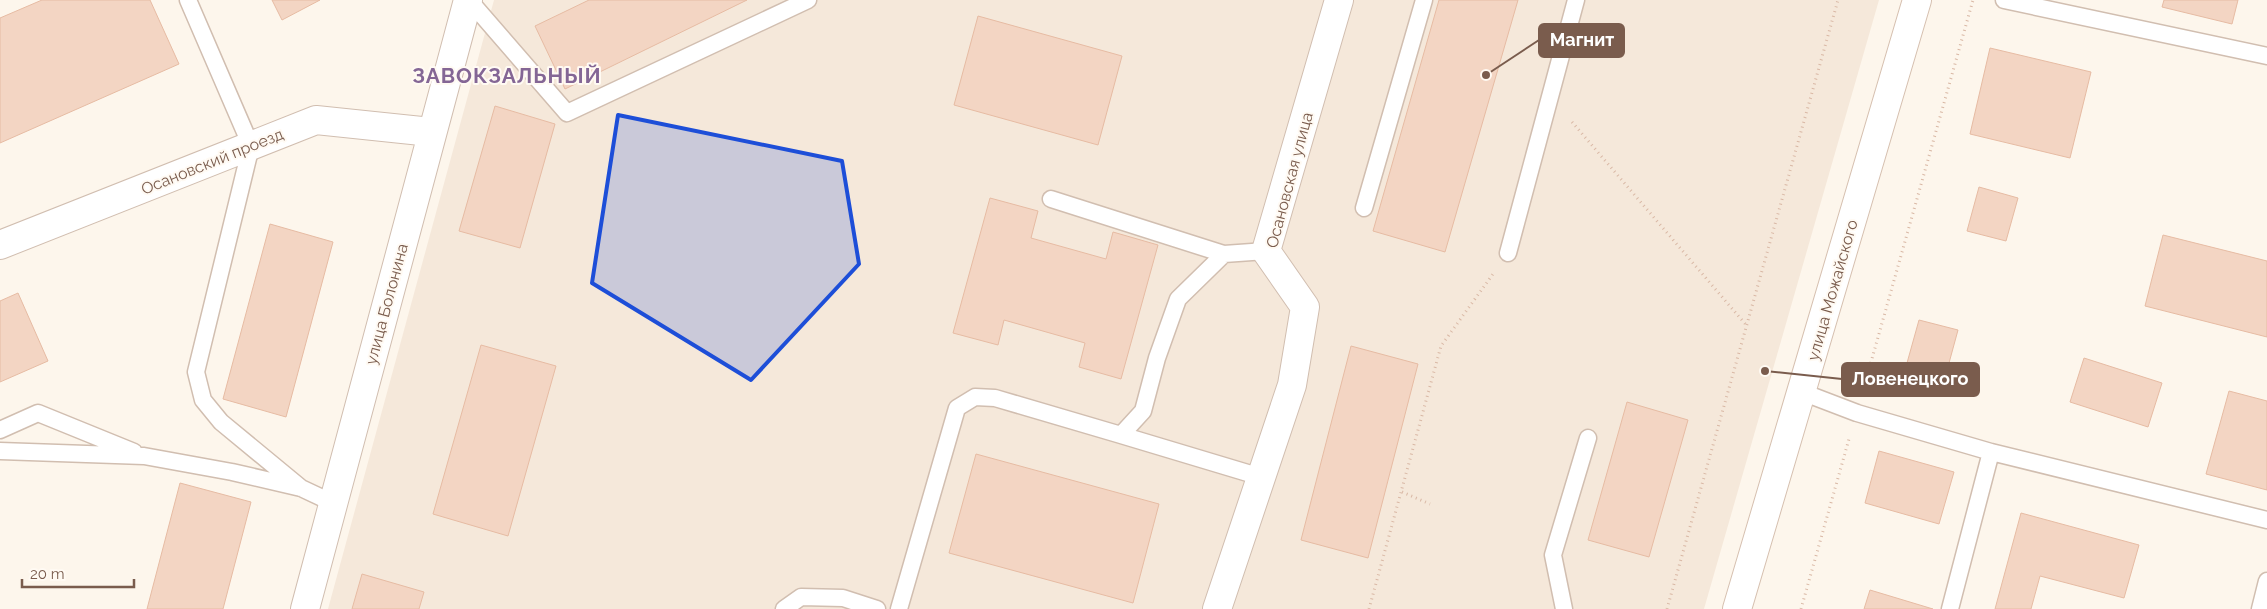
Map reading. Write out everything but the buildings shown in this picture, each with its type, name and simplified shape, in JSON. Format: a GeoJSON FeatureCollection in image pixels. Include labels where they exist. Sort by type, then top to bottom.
{"type":"FeatureCollection","features":[{"type":"Feature","properties":{"kind":"street","name":"улица Болонина"},"geometry":{"type":"LineString","coordinates":[[305,609],[431,132],[469,0]]}},
{"type":"Feature","properties":{"kind":"street","name":"Осановская улица"},"geometry":{"type":"LineString","coordinates":[[1217,609],[1292,385],[1306,308],[1266,251],[1339,0]]}},
{"type":"Feature","properties":{"kind":"street","name":"улица Можайского"},"geometry":{"type":"LineString","coordinates":[[1738,609],[1917,0]]}},
{"type":"Feature","properties":{"kind":"street","name":"Осановский проезд"},"geometry":{"type":"LineString","coordinates":[[0,245],[316,120],[431,132]]}},
{"type":"Feature","properties":{"kind":"lane"},"geometry":{"type":"LineString","coordinates":[[188,0],[251,146],[196,372],[203,400],[221,422],[301,488]]}},
{"type":"Feature","properties":{"kind":"lane"},"geometry":{"type":"LineString","coordinates":[[469,0],[566,113],[808,0]]}},
{"type":"Feature","properties":{"kind":"lane"},"geometry":{"type":"LineString","coordinates":[[1364,208],[1424,0]]}},
{"type":"Feature","properties":{"kind":"lane"},"geometry":{"type":"LineString","coordinates":[[1508,253],[1576,0]]}},
{"type":"Feature","properties":{"kind":"lane"},"geometry":{"type":"LineString","coordinates":[[2004,0],[2267,56]]}},
{"type":"Feature","properties":{"kind":"lane"},"geometry":{"type":"LineString","coordinates":[[1051,200],[1224,254],[1266,251]]}},
{"type":"Feature","properties":{"kind":"lane"},"geometry":{"type":"LineString","coordinates":[[1121,435],[1143,411],[1156,358],[1178,299],[1224,254]]}},
{"type":"Feature","properties":{"kind":"lane"},"geometry":{"type":"LineString","coordinates":[[1802,392],[1857,413],[1991,452],[2267,520]]}},
{"type":"Feature","properties":{"kind":"lane"},"geometry":{"type":"LineString","coordinates":[[899,609],[957,408],[975,397],[995,398],[1261,478]]}},
{"type":"Feature","properties":{"kind":"lane"},"geometry":{"type":"LineString","coordinates":[[0,430],[38,412],[144,456]]}},
{"type":"Feature","properties":{"kind":"lane"},"geometry":{"type":"LineString","coordinates":[[1564,609],[1554,555],[1588,438]]}},
{"type":"Feature","properties":{"kind":"lane"},"geometry":{"type":"LineString","coordinates":[[0,451],[144,456],[232,472],[301,488],[333,503]]}},
{"type":"Feature","properties":{"kind":"lane"},"geometry":{"type":"LineString","coordinates":[[1950,609],[1991,452]]}},
{"type":"Feature","properties":{"kind":"lane"},"geometry":{"type":"LineString","coordinates":[[2260,609],[2267,582]]}},
{"type":"Feature","properties":{"kind":"lane"},"geometry":{"type":"LineString","coordinates":[[784,609],[801,597],[844,598],[877,609]]}},
{"type":"Feature","properties":{"kind":"path"},"geometry":{"type":"LineString","coordinates":[[1667,609],[1748,327],[1838,0]]}},
{"type":"Feature","properties":{"kind":"path"},"geometry":{"type":"LineString","coordinates":[[1801,609],[1973,0]]}},
{"type":"Feature","properties":{"kind":"path"},"geometry":{"type":"LineString","coordinates":[[1550,96],[1748,327]]}},
{"type":"Feature","properties":{"kind":"path"},"geometry":{"type":"LineString","coordinates":[[1370,609],[1441,346],[1508,253]]}},
{"type":"Feature","properties":{"kind":"path"},"geometry":{"type":"LineString","coordinates":[[1402,492],[1430,504]]}},
{"type":"Feature","properties":{"kind":"highlighted area"},"geometry":{"type":"Polygon","coordinates":[[[618,115],[842,161],[859,264],[751,380],[592,283],[618,115]]]}},
{"type":"Feature","properties":{"kind":"shaded area"},"geometry":{"type":"Polygon","coordinates":[[[494,0],[1879,0],[1704,609],[328,609],[494,0]]]}},
{"type":"Feature","properties":{"kind":"place","name":"Магнит"},"geometry":{"type":"Point","coordinates":[1486,75]}},
{"type":"Feature","properties":{"kind":"place","name":"Ловенецкого"},"geometry":{"type":"Point","coordinates":[1765,371]}},
{"type":"Feature","properties":{"kind":"district","name":"ЗАВОКЗАЛЬНЫЙ"},"geometry":{"type":"Point","coordinates":[507,76]}}]}
